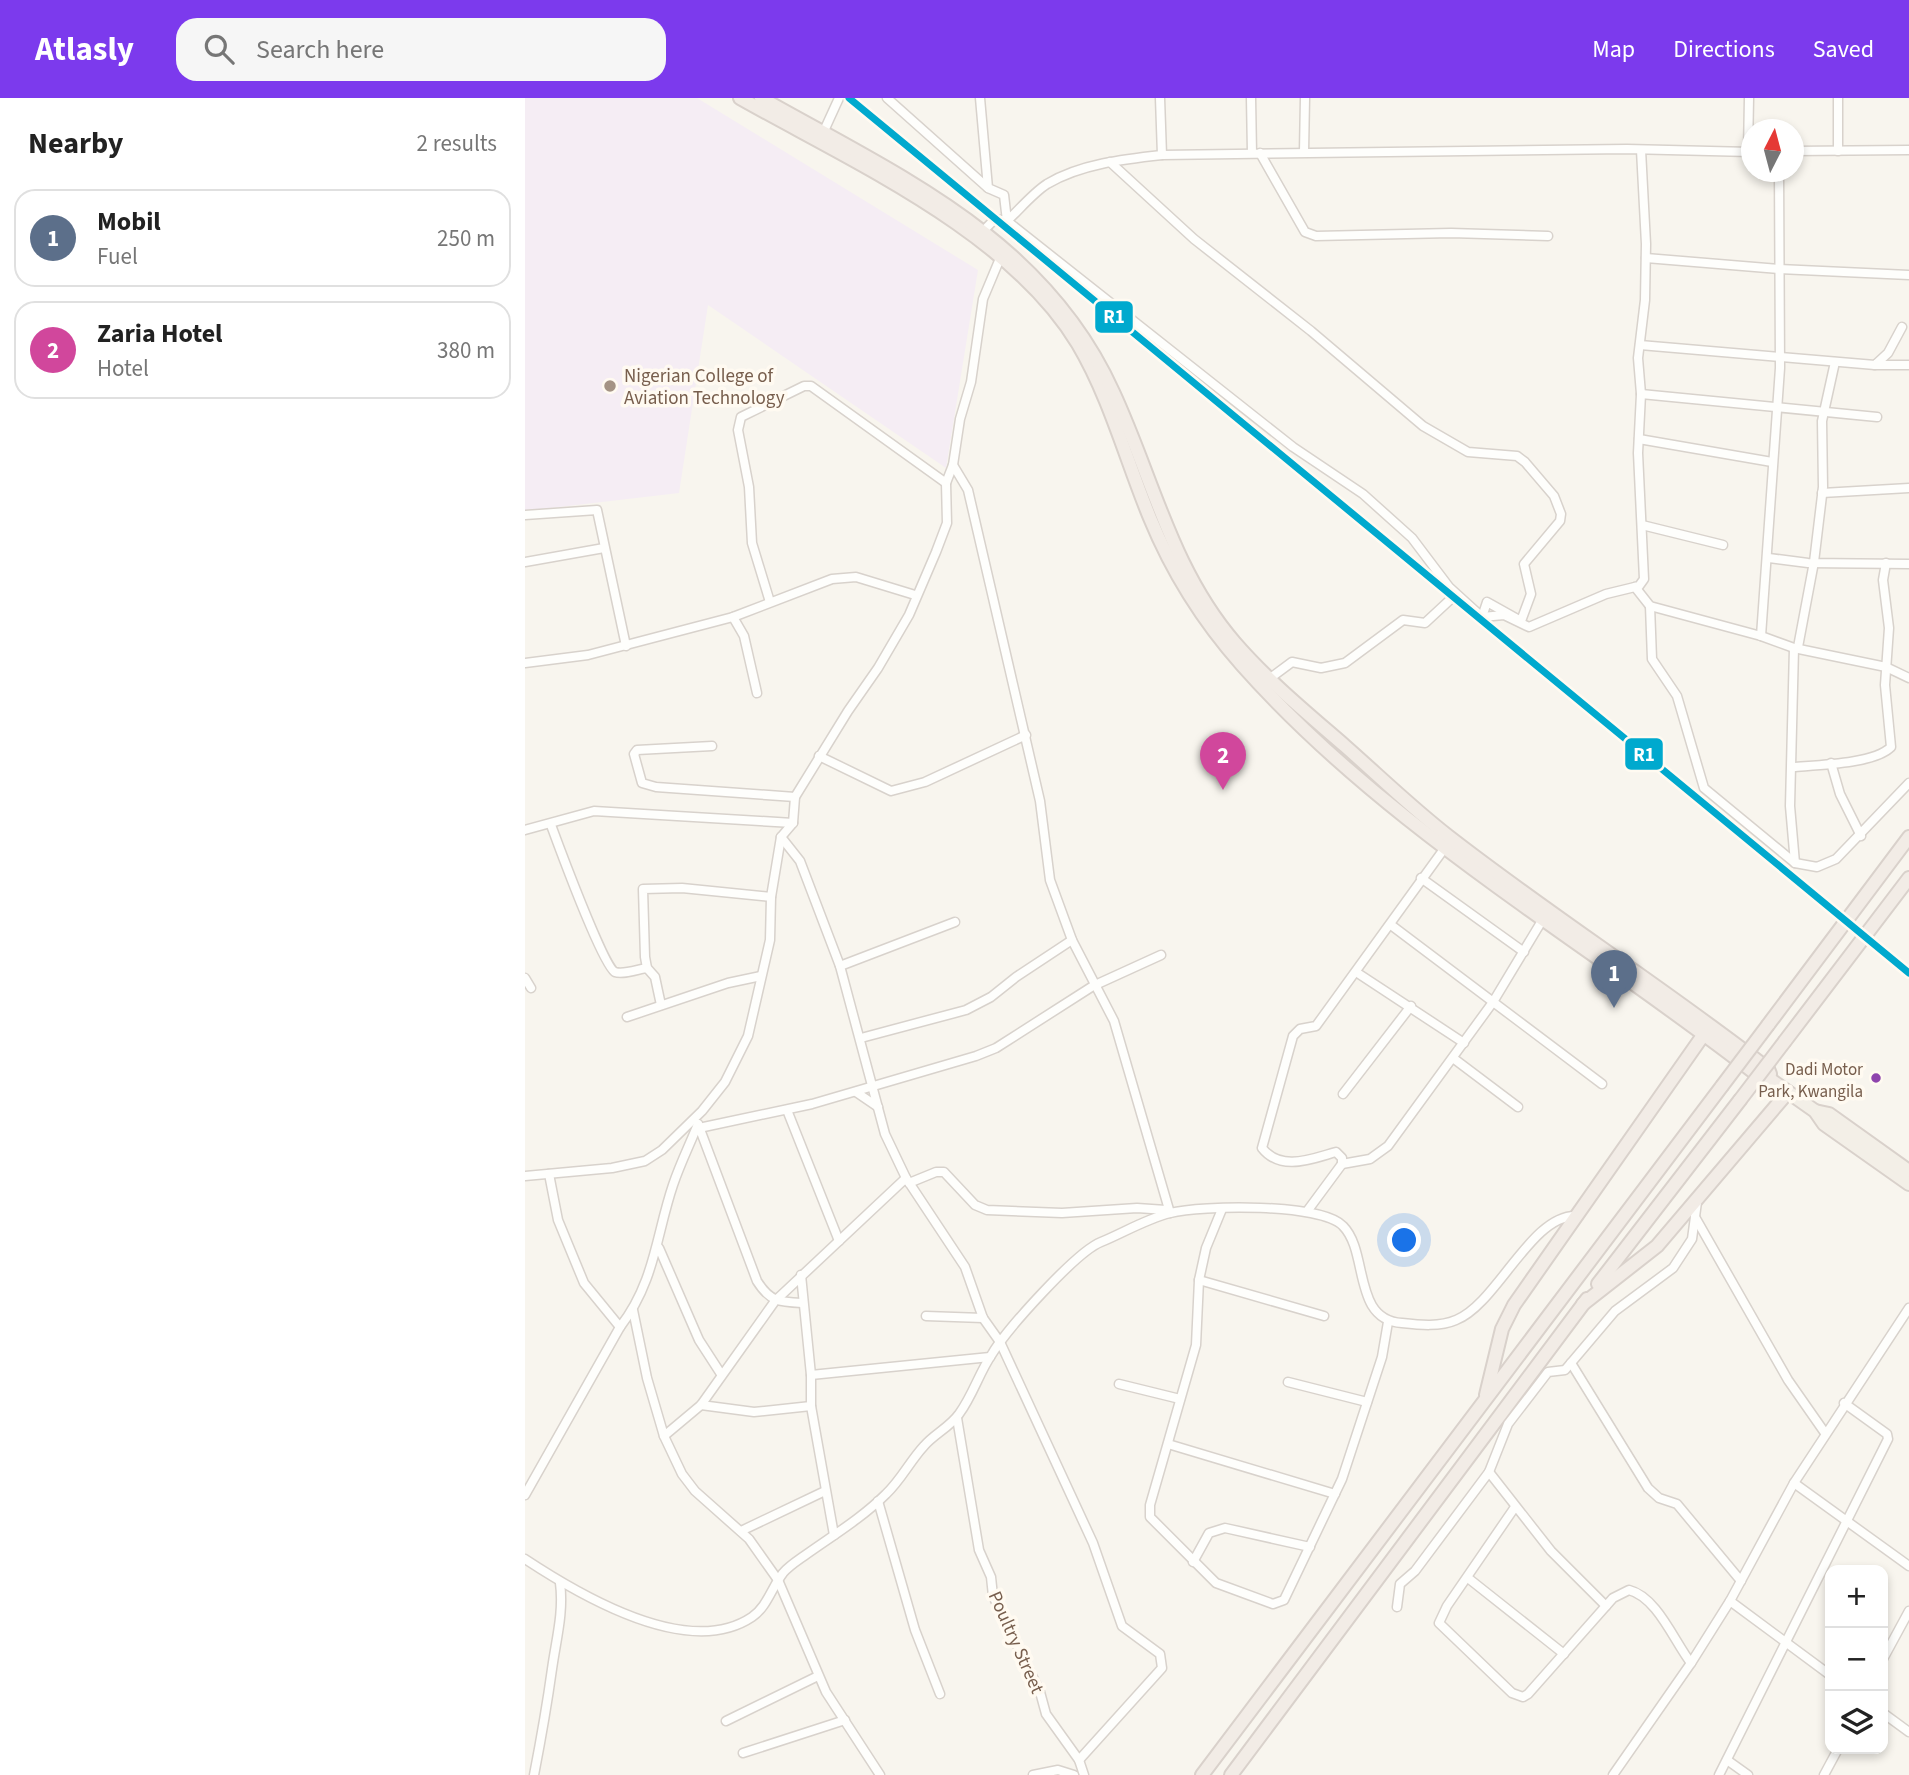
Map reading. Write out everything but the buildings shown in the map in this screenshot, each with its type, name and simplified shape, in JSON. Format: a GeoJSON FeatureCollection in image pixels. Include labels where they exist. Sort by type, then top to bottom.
{"type":"FeatureCollection","features":[{"type":"Feature","properties":{"kind":"highway"},"geometry":{"type":"LineString","coordinates":[[740,98],[914,198],[1001,256],[1033,288],[1077,342],[1109,408],[1166,554],[1203,619],[1275,700],[1444,849],[1704,1034],[1760,1077],[1771,1080],[1788,1092],[1657,1246],[1583,1304]]}},
{"type":"Feature","properties":{"kind":"highway"},"geometry":{"type":"LineString","coordinates":[[761,98],[934,198],[983,231],[1034,274],[1086,339],[1117,400],[1168,536],[1189,579],[1214,617],[1269,679],[1447,835],[1710,1024],[1768,1069],[1771,1080]]}},
{"type":"Feature","properties":{"kind":"highway"},"geometry":{"type":"LineString","coordinates":[[1202,1775],[1909,837]]}},
{"type":"Feature","properties":{"kind":"highway"},"geometry":{"type":"LineString","coordinates":[[1231,1775],[1583,1304],[1887,907],[1903,893],[1909,878]]}},
{"type":"Feature","properties":{"kind":"highway"},"geometry":{"type":"LineString","coordinates":[[1481,1407],[1489,1390],[1497,1345],[1507,1316],[1704,1034]]}},
{"type":"Feature","properties":{"kind":"highway"},"geometry":{"type":"LineString","coordinates":[[1633,1205],[1650,1217]]}},
{"type":"Feature","properties":{"kind":"main road"},"geometry":{"type":"LineString","coordinates":[[1788,1092],[1815,1111],[1829,1115],[1909,1171]]}},
{"type":"Feature","properties":{"kind":"main road"},"geometry":{"type":"LineString","coordinates":[[1815,1111],[1824,1124],[1909,1184]]}},
{"type":"Feature","properties":{"kind":"street"},"geometry":{"type":"LineString","coordinates":[[823,133],[839,98]]}},
{"type":"Feature","properties":{"kind":"street"},"geometry":{"type":"LineString","coordinates":[[887,98],[988,188],[1004,195],[1007,221]]}},
{"type":"Feature","properties":{"kind":"street"},"geometry":{"type":"LineString","coordinates":[[980,98],[988,188]]}},
{"type":"Feature","properties":{"kind":"street"},"geometry":{"type":"LineString","coordinates":[[1160,98],[1162,155]]}},
{"type":"Feature","properties":{"kind":"street"},"geometry":{"type":"LineString","coordinates":[[1251,98],[1256,153],[1305,232],[1316,236],[1451,233],[1548,236]]}},
{"type":"Feature","properties":{"kind":"street"},"geometry":{"type":"LineString","coordinates":[[1304,152],[1305,98]]}},
{"type":"Feature","properties":{"kind":"street"},"geometry":{"type":"LineString","coordinates":[[1749,98],[1749,119]]}},
{"type":"Feature","properties":{"kind":"street"},"geometry":{"type":"LineString","coordinates":[[1838,98],[1838,151]]}},
{"type":"Feature","properties":{"kind":"street"},"geometry":{"type":"LineString","coordinates":[[1007,221],[1046,185],[1110,162],[1162,155],[1641,150],[1741,152]]}},
{"type":"Feature","properties":{"kind":"street"},"geometry":{"type":"LineString","coordinates":[[983,231],[995,219],[1007,221],[1293,447],[1363,494],[1412,538],[1460,598],[1482,617],[1504,615],[1529,627],[1606,594],[1635,587],[1643,583],[1644,579],[1639,439],[1640,345],[1646,258],[1641,150]]}},
{"type":"Feature","properties":{"kind":"street"},"geometry":{"type":"LineString","coordinates":[[1804,151],[1909,150]]}},
{"type":"Feature","properties":{"kind":"street"},"geometry":{"type":"LineString","coordinates":[[1110,162],[1194,239],[1311,331],[1403,411],[1448,443],[1468,452],[1517,456],[1547,486],[1559,507],[1560,521],[1524,564],[1531,594],[1521,621],[1487,602],[1482,617]]}},
{"type":"Feature","properties":{"kind":"street"},"geometry":{"type":"LineString","coordinates":[[1761,636],[1769,558],[1772,462],[1780,357],[1779,182]]}},
{"type":"Feature","properties":{"kind":"street"},"geometry":{"type":"LineString","coordinates":[[525,1175],[645,1161],[662,1150],[702,1111],[725,1082],[744,1048],[770,940],[771,897],[781,837],[793,822],[795,797],[909,615],[947,523],[946,483],[953,465],[960,419],[971,382],[983,299],[1001,256]]}},
{"type":"Feature","properties":{"kind":"street"},"geometry":{"type":"LineString","coordinates":[[1646,258],[1779,270],[1909,275]]}},
{"type":"Feature","properties":{"kind":"street"},"geometry":{"type":"LineString","coordinates":[[1875,365],[1888,353],[1902,327]]}},
{"type":"Feature","properties":{"kind":"street"},"geometry":{"type":"LineString","coordinates":[[1640,345],[1875,365],[1909,365]]}},
{"type":"Feature","properties":{"kind":"street"},"geometry":{"type":"LineString","coordinates":[[1795,863],[1790,806],[1796,647],[1814,562],[1822,493],[1823,412],[1835,362]]}},
{"type":"Feature","properties":{"kind":"street"},"geometry":{"type":"LineString","coordinates":[[770,602],[753,543],[748,487],[738,430],[741,417],[804,386],[811,386],[946,483]]}},
{"type":"Feature","properties":{"kind":"street"},"geometry":{"type":"LineString","coordinates":[[1641,394],[1777,405],[1877,417]]}},
{"type":"Feature","properties":{"kind":"street"},"geometry":{"type":"LineString","coordinates":[[1639,439],[1772,462]]}},
{"type":"Feature","properties":{"kind":"street"},"geometry":{"type":"LineString","coordinates":[[953,465],[968,490],[1026,735],[1044,824],[1046,865],[1072,940],[1093,986],[1114,1021],[1168,1211]]}},
{"type":"Feature","properties":{"kind":"street"},"geometry":{"type":"LineString","coordinates":[[1822,493],[1909,488]]}},
{"type":"Feature","properties":{"kind":"street"},"geometry":{"type":"LineString","coordinates":[[525,515],[595,508],[600,513],[604,548],[626,646]]}},
{"type":"Feature","properties":{"kind":"street"},"geometry":{"type":"LineString","coordinates":[[1642,525],[1723,545]]}},
{"type":"Feature","properties":{"kind":"street"},"geometry":{"type":"LineString","coordinates":[[525,562],[604,548]]}},
{"type":"Feature","properties":{"kind":"street"},"geometry":{"type":"LineString","coordinates":[[1769,558],[1909,564]]}},
{"type":"Feature","properties":{"kind":"street"},"geometry":{"type":"LineString","coordinates":[[1793,767],[1877,755],[1891,747],[1886,667],[1889,628],[1883,580],[1886,562]]}},
{"type":"Feature","properties":{"kind":"street"},"geometry":{"type":"LineString","coordinates":[[525,663],[588,655],[733,617],[808,585],[832,579],[856,577],[915,595]]}},
{"type":"Feature","properties":{"kind":"street"},"geometry":{"type":"LineString","coordinates":[[1635,587],[1650,606],[1652,659],[1677,695],[1704,788],[1795,863],[1825,866],[1849,849],[1909,783]]}},
{"type":"Feature","properties":{"kind":"street"},"geometry":{"type":"LineString","coordinates":[[1269,679],[1292,662],[1321,668],[1345,663],[1403,620],[1425,622],[1454,597],[1460,598]]}},
{"type":"Feature","properties":{"kind":"street"},"geometry":{"type":"LineString","coordinates":[[1650,606],[1796,647],[1886,667],[1909,678]]}},
{"type":"Feature","properties":{"kind":"street"},"geometry":{"type":"LineString","coordinates":[[733,617],[744,636],[757,694]]}},
{"type":"Feature","properties":{"kind":"street"},"geometry":{"type":"LineString","coordinates":[[819,756],[891,791],[925,782],[1026,735]]}},
{"type":"Feature","properties":{"kind":"street"},"geometry":{"type":"LineString","coordinates":[[712,746],[637,750],[634,754],[642,783],[656,787],[795,797]]}},
{"type":"Feature","properties":{"kind":"street"},"geometry":{"type":"LineString","coordinates":[[1831,763],[1840,794],[1861,836]]}},
{"type":"Feature","properties":{"kind":"street"},"geometry":{"type":"LineString","coordinates":[[525,830],[594,811],[614,810],[793,822]]}},
{"type":"Feature","properties":{"kind":"street"},"geometry":{"type":"LineString","coordinates":[[551,825],[594,935],[611,968],[619,972],[647,968]]}},
{"type":"Feature","properties":{"kind":"street"},"geometry":{"type":"LineString","coordinates":[[781,837],[800,861],[840,966],[885,1134],[908,1181],[965,1267],[983,1318],[1000,1342],[1088,1531],[1122,1626],[1160,1654],[1163,1661],[1161,1668],[1079,1760]]}},
{"type":"Feature","properties":{"kind":"street"},"geometry":{"type":"LineString","coordinates":[[1308,1210],[1342,1164],[1342,1158],[1336,1152],[1301,1162],[1282,1162],[1271,1159],[1262,1148],[1293,1035],[1300,1029],[1317,1026],[1444,849]]}},
{"type":"Feature","properties":{"kind":"street"},"geometry":{"type":"LineString","coordinates":[[1421,878],[1524,952]]}},
{"type":"Feature","properties":{"kind":"street"},"geometry":{"type":"LineString","coordinates":[[661,1005],[655,977],[647,968],[643,889],[682,888],[771,897]]}},
{"type":"Feature","properties":{"kind":"street"},"geometry":{"type":"LineString","coordinates":[[1342,1164],[1370,1159],[1388,1146],[1493,1002],[1543,919]]}},
{"type":"Feature","properties":{"kind":"street"},"geometry":{"type":"LineString","coordinates":[[840,966],[955,922]]}},
{"type":"Feature","properties":{"kind":"street"},"geometry":{"type":"LineString","coordinates":[[1391,925],[1602,1084]]}},
{"type":"Feature","properties":{"kind":"street"},"geometry":{"type":"LineString","coordinates":[[861,1038],[966,1010],[991,998],[1016,977],[1072,940]]}},
{"type":"Feature","properties":{"kind":"street"},"geometry":{"type":"LineString","coordinates":[[698,1126],[787,1110],[856,1092],[996,1048],[1093,986],[1161,955]]}},
{"type":"Feature","properties":{"kind":"street"},"geometry":{"type":"LineString","coordinates":[[1356,972],[1464,1042]]}},
{"type":"Feature","properties":{"kind":"street"},"geometry":{"type":"LineString","coordinates":[[627,1017],[729,983],[761,976]]}},
{"type":"Feature","properties":{"kind":"street"},"geometry":{"type":"LineString","coordinates":[[525,978],[531,988]]}},
{"type":"Feature","properties":{"kind":"street"},"geometry":{"type":"LineString","coordinates":[[1343,1094],[1411,1006]]}},
{"type":"Feature","properties":{"kind":"street"},"geometry":{"type":"LineString","coordinates":[[1453,1058],[1518,1107]]}},
{"type":"Feature","properties":{"kind":"street"},"geometry":{"type":"LineString","coordinates":[[856,1092],[878,1107]]}},
{"type":"Feature","properties":{"kind":"street"},"geometry":{"type":"LineString","coordinates":[[787,1110],[839,1241]]}},
{"type":"Feature","properties":{"kind":"street"},"geometry":{"type":"LineString","coordinates":[[525,1495],[620,1327],[633,1310],[659,1248],[672,1186],[702,1111]]}},
{"type":"Feature","properties":{"kind":"street"},"geometry":{"type":"LineString","coordinates":[[698,1126],[757,1281],[766,1295],[775,1301],[803,1303]]}},
{"type":"Feature","properties":{"kind":"street"},"geometry":{"type":"LineString","coordinates":[[664,1436],[701,1405],[775,1301],[801,1275],[908,1181],[936,1172],[944,1172],[975,1205],[987,1210],[1062,1213],[1137,1208],[1168,1211],[1308,1210],[1334,1219],[1346,1228],[1351,1236],[1359,1272],[1376,1311],[1388,1322],[1441,1324],[1465,1316],[1485,1299],[1532,1241],[1563,1217],[1577,1216]]}},
{"type":"Feature","properties":{"kind":"street"},"geometry":{"type":"LineString","coordinates":[[549,1174],[558,1220],[585,1283],[620,1327]]}},
{"type":"Feature","properties":{"kind":"street"},"geometry":{"type":"LineString","coordinates":[[1397,1607],[1400,1584],[1415,1572],[1489,1472],[1507,1424],[1548,1372],[1565,1370],[1615,1311],[1673,1268],[1692,1239],[1698,1199]]}},
{"type":"Feature","properties":{"kind":"street"},"geometry":{"type":"LineString","coordinates":[[1222,1209],[1206,1248],[1199,1280],[1196,1345],[1150,1517],[1216,1583],[1278,1604],[1284,1600],[1335,1494],[1382,1357],[1388,1322]]}},
{"type":"Feature","properties":{"kind":"street"},"geometry":{"type":"LineString","coordinates":[[525,1559],[577,1592],[651,1624],[710,1630],[733,1626],[752,1617],[763,1607],[779,1580],[792,1565],[878,1501],[898,1481],[925,1444],[957,1418],[1000,1342],[1073,1264],[1097,1243],[1168,1211]]}},
{"type":"Feature","properties":{"kind":"street"},"geometry":{"type":"LineString","coordinates":[[1695,1217],[1787,1380],[1825,1433]]}},
{"type":"Feature","properties":{"kind":"street"},"geometry":{"type":"LineString","coordinates":[[659,1248],[698,1340],[721,1374]]}},
{"type":"Feature","properties":{"kind":"street"},"geometry":{"type":"LineString","coordinates":[[801,1275],[811,1375],[811,1406],[834,1535]]}},
{"type":"Feature","properties":{"kind":"street"},"geometry":{"type":"LineString","coordinates":[[1199,1280],[1324,1316]]}},
{"type":"Feature","properties":{"kind":"street"},"geometry":{"type":"LineString","coordinates":[[1613,1775],[1691,1663],[1730,1601],[1794,1483],[1844,1403],[1909,1308]]}},
{"type":"Feature","properties":{"kind":"street"},"geometry":{"type":"LineString","coordinates":[[633,1310],[643,1364],[664,1436],[682,1474],[695,1491],[741,1531],[779,1580],[818,1676],[880,1775]]}},
{"type":"Feature","properties":{"kind":"street"},"geometry":{"type":"LineString","coordinates":[[926,1316],[983,1318]]}},
{"type":"Feature","properties":{"kind":"street"},"geometry":{"type":"LineString","coordinates":[[811,1375],[990,1357]]}},
{"type":"Feature","properties":{"kind":"street"},"geometry":{"type":"LineString","coordinates":[[1571,1363],[1648,1488],[1659,1498],[1677,1504],[1741,1581]]}},
{"type":"Feature","properties":{"kind":"street"},"geometry":{"type":"LineString","coordinates":[[1288,1381],[1367,1402]]}},
{"type":"Feature","properties":{"kind":"street"},"geometry":{"type":"LineString","coordinates":[[1119,1384],[1180,1399]]}},
{"type":"Feature","properties":{"kind":"street"},"geometry":{"type":"LineString","coordinates":[[1719,1775],[1888,1439],[1887,1434],[1844,1403]]}},
{"type":"Feature","properties":{"kind":"street"},"geometry":{"type":"LineString","coordinates":[[701,1405],[754,1412],[811,1406]]}},
{"type":"Feature","properties":{"kind":"street","name":"Poultry Street"},"geometry":{"type":"LineString","coordinates":[[957,1418],[979,1550],[991,1577],[993,1596],[1040,1692],[1046,1714],[1079,1760],[1084,1775]]}},
{"type":"Feature","properties":{"kind":"street"},"geometry":{"type":"LineString","coordinates":[[1168,1444],[1335,1494]]}},
{"type":"Feature","properties":{"kind":"street"},"geometry":{"type":"LineString","coordinates":[[1489,1472],[1551,1552],[1606,1606]]}},
{"type":"Feature","properties":{"kind":"street"},"geometry":{"type":"LineString","coordinates":[[1794,1483],[1909,1566]]}},
{"type":"Feature","properties":{"kind":"street"},"geometry":{"type":"LineString","coordinates":[[741,1531],[825,1491]]}},
{"type":"Feature","properties":{"kind":"street"},"geometry":{"type":"LineString","coordinates":[[878,1501],[908,1609],[940,1694]]}},
{"type":"Feature","properties":{"kind":"street"},"geometry":{"type":"LineString","coordinates":[[1514,1507],[1440,1618],[1441,1628],[1513,1693],[1523,1697],[1528,1694],[1606,1606],[1624,1591],[1638,1592],[1662,1619],[1691,1663]]}},
{"type":"Feature","properties":{"kind":"street"},"geometry":{"type":"LineString","coordinates":[[1193,1562],[1209,1534],[1225,1528],[1310,1546]]}},
{"type":"Feature","properties":{"kind":"street"},"geometry":{"type":"LineString","coordinates":[[1468,1578],[1564,1654]]}},
{"type":"Feature","properties":{"kind":"street"},"geometry":{"type":"LineString","coordinates":[[531,1773],[547,1719],[562,1602],[560,1583]]}},
{"type":"Feature","properties":{"kind":"street"},"geometry":{"type":"LineString","coordinates":[[562,1602],[577,1592]]}},
{"type":"Feature","properties":{"kind":"street"},"geometry":{"type":"LineString","coordinates":[[1730,1601],[1825,1671]]}},
{"type":"Feature","properties":{"kind":"street"},"geometry":{"type":"LineString","coordinates":[[1888,1650],[1909,1611]]}},
{"type":"Feature","properties":{"kind":"street"},"geometry":{"type":"LineString","coordinates":[[726,1721],[818,1676]]}},
{"type":"Feature","properties":{"kind":"street"},"geometry":{"type":"LineString","coordinates":[[1888,1716],[1909,1731]]}},
{"type":"Feature","properties":{"kind":"street"},"geometry":{"type":"LineString","coordinates":[[743,1754],[845,1720]]}},
{"type":"Feature","properties":{"kind":"street"},"geometry":{"type":"LineString","coordinates":[[1824,1775],[1835,1754]]}},
{"type":"Feature","properties":{"kind":"street"},"geometry":{"type":"LineString","coordinates":[[1727,1760],[1748,1775]]}},
{"type":"Feature","properties":{"kind":"street"},"geometry":{"type":"LineString","coordinates":[[1033,1775],[1058,1770],[1074,1775]]}},
{"type":"Feature","properties":{"kind":"shaded area","name":"Nigerian College of Aviation Technology"},"geometry":{"type":"Polygon","coordinates":[[[525,98],[697,98],[978,270],[946,468],[708,305],[679,493],[525,511],[525,98]]]}},
{"type":"Feature","properties":{"kind":"transit line","name":"R1"},"geometry":{"type":"LineString","coordinates":[[849,98],[1909,973]]}},
{"type":"Feature","properties":{"kind":"place","name":"Nigerian College of Aviation Technology"},"geometry":{"type":"Point","coordinates":[610,386]}},
{"type":"Feature","properties":{"kind":"place","name":"Zaria Hotel"},"geometry":{"type":"Point","coordinates":[1223,790]}},
{"type":"Feature","properties":{"kind":"place","name":"Mobil"},"geometry":{"type":"Point","coordinates":[1614,1008]}},
{"type":"Feature","properties":{"kind":"place","name":"Dadi Motor Park, Kwangila"},"geometry":{"type":"Point","coordinates":[1876,1078]}}]}
